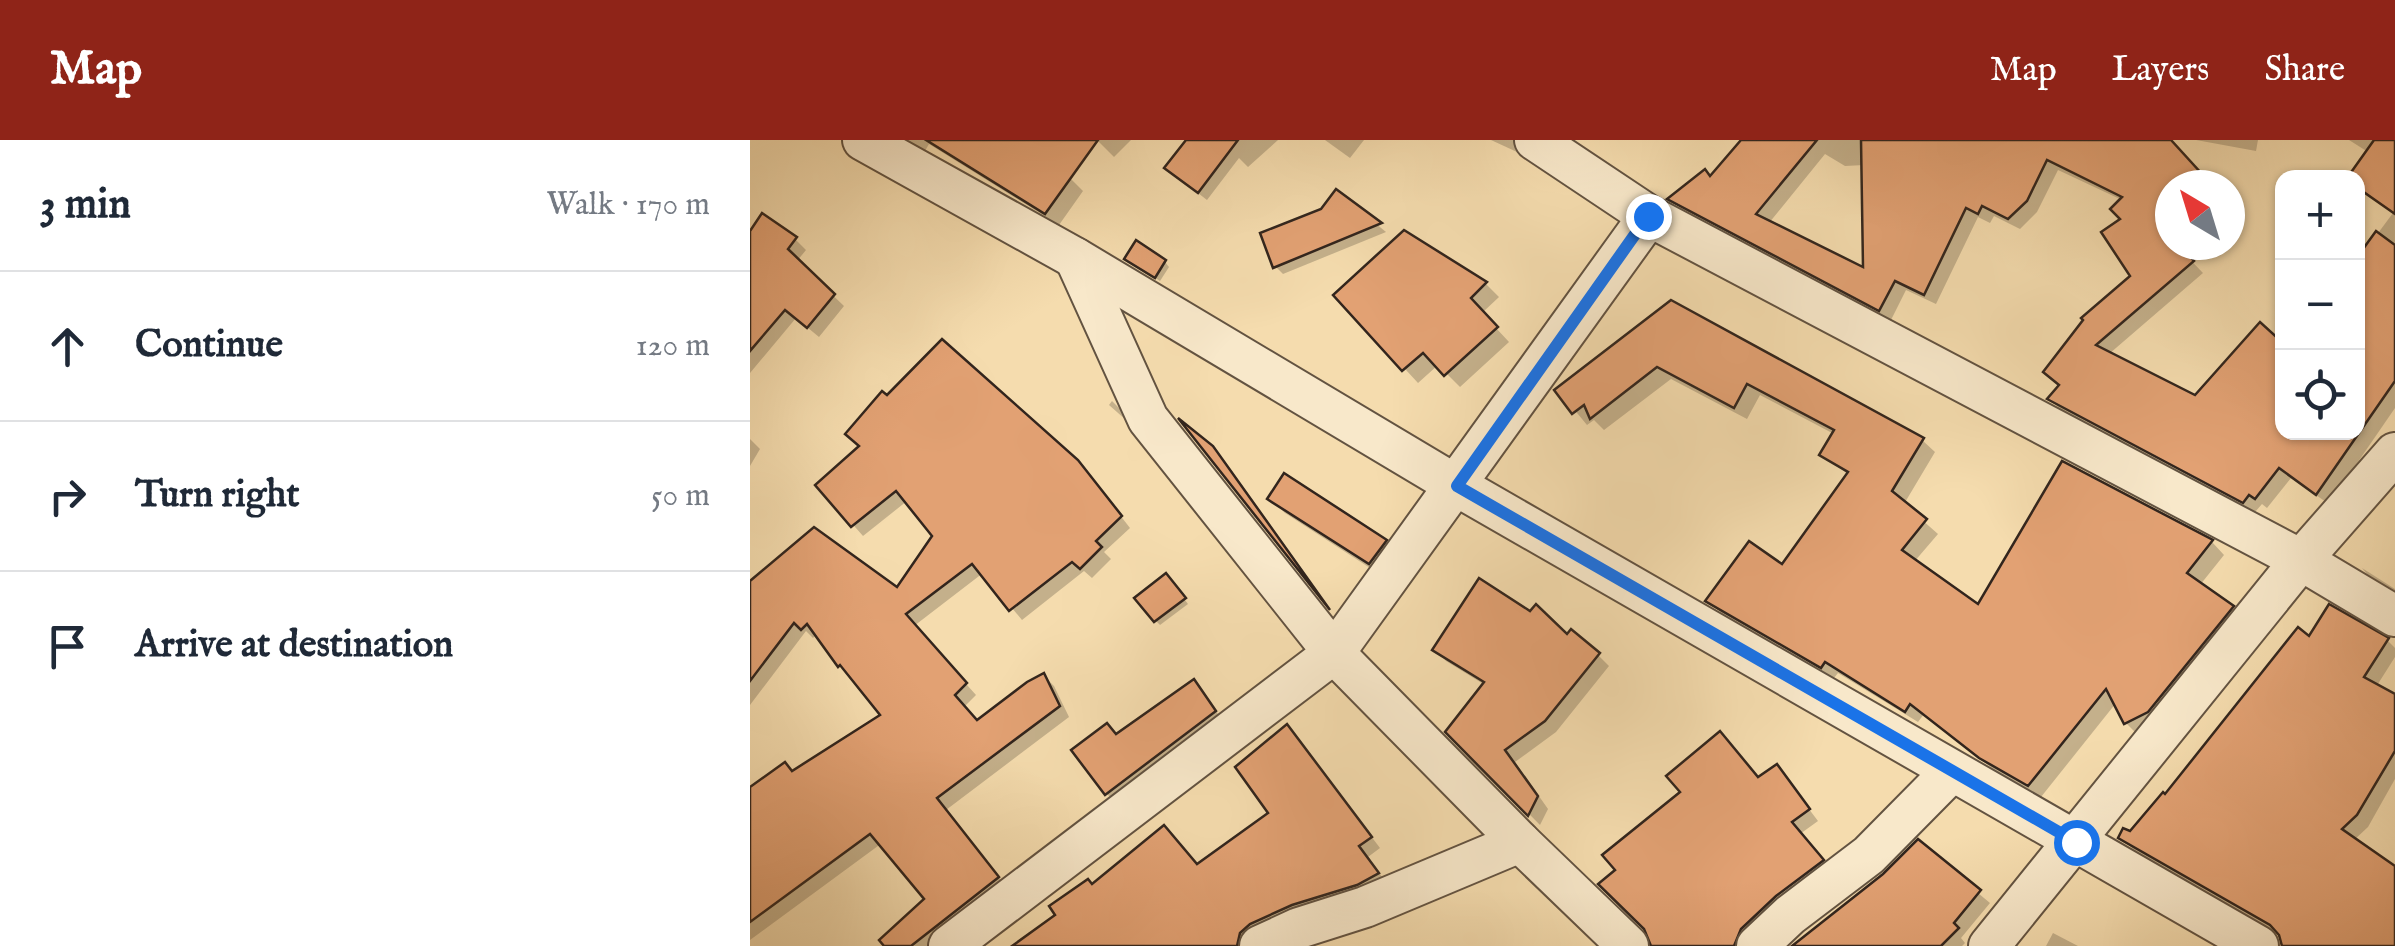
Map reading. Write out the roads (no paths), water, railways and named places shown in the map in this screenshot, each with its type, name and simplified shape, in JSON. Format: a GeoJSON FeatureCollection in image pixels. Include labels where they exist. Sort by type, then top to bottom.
{"type":"FeatureCollection","features":[{"type":"Feature","properties":{"kind":"street"},"geometry":{"type":"LineString","coordinates":[[862,140],[1076,258],[1457,486],[2258,946]]}},
{"type":"Feature","properties":{"kind":"street"},"geometry":{"type":"LineString","coordinates":[[1534,140],[1648,216],[2301,560],[2395,616]]}},
{"type":"Feature","properties":{"kind":"street"},"geometry":{"type":"LineString","coordinates":[[949,946],[1334,653],[1648,216]]}},
{"type":"Feature","properties":{"kind":"street"},"geometry":{"type":"LineString","coordinates":[[1076,258],[1148,418],[1334,653],[1628,946]]}},
{"type":"Feature","properties":{"kind":"street"},"geometry":{"type":"LineString","coordinates":[[1989,946],[2301,560],[2395,453]]}},
{"type":"Feature","properties":{"kind":"street"},"geometry":{"type":"LineString","coordinates":[[1757,946],[1869,855],[1951,772]]}},
{"type":"Feature","properties":{"kind":"street"},"geometry":{"type":"LineString","coordinates":[[1260,946],[1520,842]]}}]}
